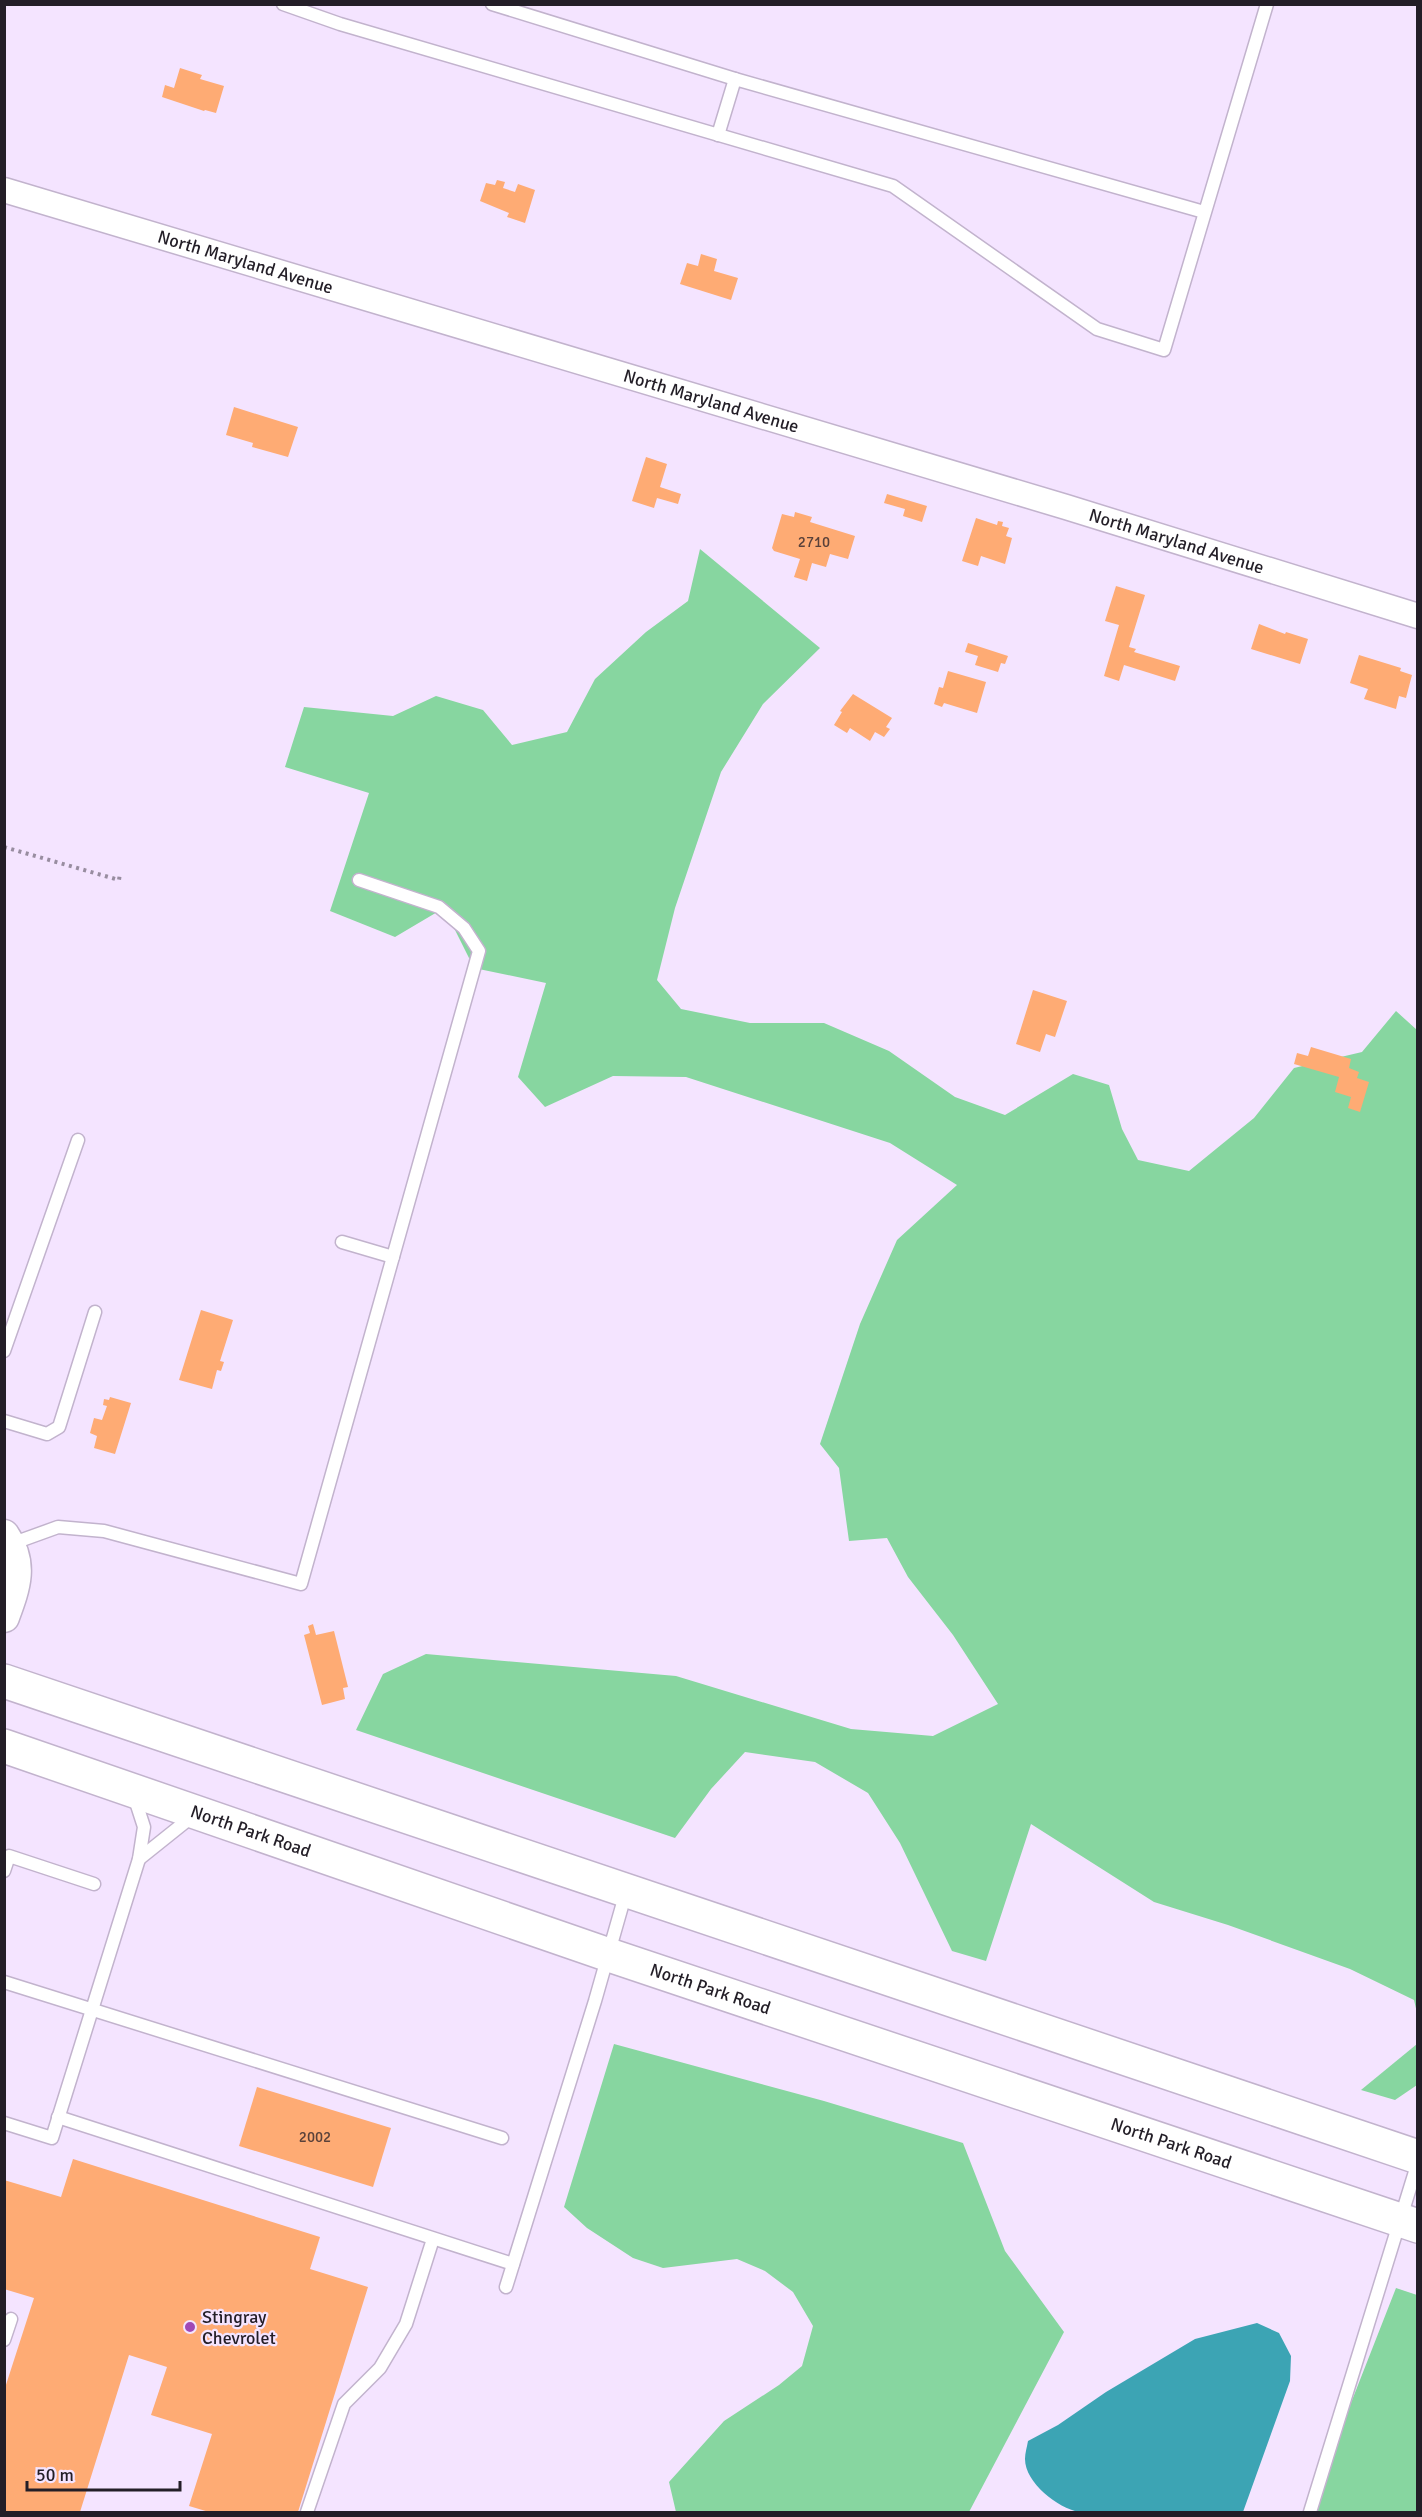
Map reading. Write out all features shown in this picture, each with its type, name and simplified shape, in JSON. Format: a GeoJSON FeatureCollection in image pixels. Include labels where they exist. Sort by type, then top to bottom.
{"type":"FeatureCollection","features":[{"type":"Feature","properties":{"kind":"main road"},"geometry":{"type":"LineString","coordinates":[[4,1681],[1418,2157]]}},
{"type":"Feature","properties":{"kind":"main road","name":"North Park Road"},"geometry":{"type":"LineString","coordinates":[[4,1746],[609,1955],[1409,2223]]}},
{"type":"Feature","properties":{"kind":"street","name":"North Maryland Avenue"},"geometry":{"type":"LineString","coordinates":[[4,190],[1065,507],[1418,616]]}},
{"type":"Feature","properties":{"kind":"street"},"geometry":{"type":"LineString","coordinates":[[4,1617],[13,1592],[17,1568],[8,1539]]}},
{"type":"Feature","properties":{"kind":"lane"},"geometry":{"type":"LineString","coordinates":[[283,4],[340,24],[892,186],[1097,329],[1164,351],[1267,4]]}},
{"type":"Feature","properties":{"kind":"lane"},"geometry":{"type":"LineString","coordinates":[[492,4],[735,79],[1204,212]]}},
{"type":"Feature","properties":{"kind":"lane"},"geometry":{"type":"LineString","coordinates":[[718,135],[735,79]]}},
{"type":"Feature","properties":{"kind":"lane"},"geometry":{"type":"LineString","coordinates":[[8,1539],[58,1527],[104,1531],[301,1584],[479,951],[464,928],[440,907],[359,880]]}},
{"type":"Feature","properties":{"kind":"lane"},"geometry":{"type":"LineString","coordinates":[[4,1351],[78,1140]]}},
{"type":"Feature","properties":{"kind":"lane"},"geometry":{"type":"LineString","coordinates":[[342,1242],[393,1257]]}},
{"type":"Feature","properties":{"kind":"lane"},"geometry":{"type":"LineString","coordinates":[[4,1421],[47,1434],[58,1427],[95,1312]]}},
{"type":"Feature","properties":{"kind":"lane"},"geometry":{"type":"LineString","coordinates":[[4,2123],[52,2138],[139,1859],[144,1827],[132,1790]]}},
{"type":"Feature","properties":{"kind":"lane"},"geometry":{"type":"LineString","coordinates":[[139,1859],[197,1812]]}},
{"type":"Feature","properties":{"kind":"lane"},"geometry":{"type":"LineString","coordinates":[[4,1871],[9,1856],[94,1884]]}},
{"type":"Feature","properties":{"kind":"lane"},"geometry":{"type":"LineString","coordinates":[[506,2287],[627,1891]]}},
{"type":"Feature","properties":{"kind":"lane"},"geometry":{"type":"LineString","coordinates":[[4,1982],[502,2138]]}},
{"type":"Feature","properties":{"kind":"lane"},"geometry":{"type":"LineString","coordinates":[[58,2118],[513,2264]]}},
{"type":"Feature","properties":{"kind":"lane"},"geometry":{"type":"LineString","coordinates":[[1310,2512],[1409,2223],[1418,2162]]}},
{"type":"Feature","properties":{"kind":"lane"},"geometry":{"type":"LineString","coordinates":[[307,2512],[344,2404],[380,2368],[406,2324],[433,2239]]}},
{"type":"Feature","properties":{"kind":"lane"},"geometry":{"type":"LineString","coordinates":[[4,2340],[11,2319]]}},
{"type":"Feature","properties":{"kind":"path"},"geometry":{"type":"LineString","coordinates":[[4,847],[118,880],[120,873]]}},
{"type":"Feature","properties":{"kind":"green space"},"geometry":{"type":"Polygon","coordinates":[[[700,549],[820,648],[763,704],[721,772],[675,908],[657,980],[681,1009],[750,1023],[824,1023],[889,1051],[955,1097],[1005,1115],[1073,1074],[1109,1085],[1122,1129],[1138,1160],[1189,1171],[1254,1118],[1294,1068],[1362,1052],[1396,1011],[1417,1030],[1417,2013],[1414,2000],[1350,1969],[1228,1925],[1154,1902],[1031,1824],[986,1961],[952,1951],[900,1843],[868,1793],[815,1762],[745,1752],[711,1789],[675,1838],[356,1730],[383,1674],[426,1654],[676,1676],[851,1729],[933,1736],[998,1704],[953,1635],[908,1577],[887,1538],[849,1541],[839,1468],[820,1444],[860,1324],[897,1240],[957,1185],[890,1143],[686,1077],[613,1076],[545,1107],[518,1077],[546,983],[474,968],[444,908],[395,937],[330,911],[369,793],[285,767],[304,707],[393,716],[436,696],[483,710],[512,745],[567,732],[595,679],[646,632],[688,601],[700,549]]]}},
{"type":"Feature","properties":{"kind":"green space"},"geometry":{"type":"Polygon","coordinates":[[[614,2044],[824,2101],[963,2143],[1005,2251],[1064,2332],[969,2512],[676,2512],[669,2482],[724,2421],[779,2385],[802,2366],[813,2326],[793,2292],[765,2271],[737,2259],[663,2268],[633,2258],[587,2228],[564,2207],[614,2044]]]}},
{"type":"Feature","properties":{"kind":"green space"},"geometry":{"type":"Polygon","coordinates":[[[1417,2044],[1417,2085],[1395,2100],[1361,2090],[1417,2044]]]}},
{"type":"Feature","properties":{"kind":"green space"},"geometry":{"type":"Polygon","coordinates":[[[1396,2288],[1417,2295],[1417,2512],[1305,2512],[1320,2482],[1396,2288]]]}},
{"type":"Feature","properties":{"kind":"water"},"geometry":{"type":"Polygon","coordinates":[[[1257,2323],[1279,2333],[1291,2356],[1290,2381],[1243,2512],[1079,2512],[1053,2500],[1030,2477],[1025,2459],[1028,2441],[1058,2425],[1106,2392],[1195,2339],[1257,2323]]]}},
{"type":"Feature","properties":{"kind":"building"},"geometry":{"type":"Polygon","coordinates":[[[180,68],[202,75],[200,79],[224,86],[216,113],[162,97],[165,85],[174,88],[180,68]]]}},
{"type":"Feature","properties":{"kind":"building"},"geometry":{"type":"Polygon","coordinates":[[[497,180],[505,182],[503,188],[515,192],[518,184],[535,190],[525,223],[507,217],[509,213],[480,201],[486,183],[495,185],[497,180]]]}},
{"type":"Feature","properties":{"kind":"building"},"geometry":{"type":"Polygon","coordinates":[[[701,254],[717,259],[714,271],[738,278],[731,300],[680,284],[687,263],[698,266],[701,254]]]}},
{"type":"Feature","properties":{"kind":"building"},"geometry":{"type":"Polygon","coordinates":[[[234,407],[298,427],[288,457],[252,447],[253,443],[226,435],[234,407]]]}},
{"type":"Feature","properties":{"kind":"building"},"geometry":{"type":"Polygon","coordinates":[[[646,457],[667,464],[660,487],[681,494],[678,504],[657,498],[654,508],[632,501],[646,457]]]}},
{"type":"Feature","properties":{"kind":"building"},"geometry":{"type":"Polygon","coordinates":[[[887,494],[927,506],[922,522],[903,516],[905,509],[884,503],[887,494]]]}},
{"type":"Feature","properties":{"kind":"building"},"geometry":{"type":"Polygon","coordinates":[[[795,512],[812,517],[810,522],[855,536],[848,559],[830,554],[826,567],[812,563],[807,581],[794,577],[800,559],[774,551],[772,548],[782,514],[794,517],[795,512]]]}},
{"type":"Feature","properties":{"kind":"building"},"geometry":{"type":"Polygon","coordinates":[[[976,518],[997,525],[998,521],[1003,522],[1002,526],[1009,528],[1006,536],[1012,538],[1005,564],[981,556],[978,566],[962,561],[976,518]]]}},
{"type":"Feature","properties":{"kind":"building"},"geometry":{"type":"Polygon","coordinates":[[[1116,586],[1145,595],[1129,647],[1136,649],[1134,652],[1180,666],[1175,681],[1124,665],[1119,681],[1104,676],[1119,625],[1105,621],[1116,586]]]}},
{"type":"Feature","properties":{"kind":"building"},"geometry":{"type":"Polygon","coordinates":[[[1259,624],[1285,634],[1286,632],[1308,639],[1300,664],[1251,649],[1259,624]]]}},
{"type":"Feature","properties":{"kind":"building"},"geometry":{"type":"Polygon","coordinates":[[[968,643],[1008,656],[1005,664],[1001,663],[998,672],[975,665],[978,656],[965,652],[968,643]]]}},
{"type":"Feature","properties":{"kind":"building"},"geometry":{"type":"Polygon","coordinates":[[[1359,655],[1401,668],[1400,671],[1412,675],[1406,698],[1399,696],[1396,709],[1364,699],[1368,689],[1350,683],[1359,655]]]}},
{"type":"Feature","properties":{"kind":"building"},"geometry":{"type":"Polygon","coordinates":[[[948,671],[986,682],[977,713],[944,703],[942,707],[934,704],[939,687],[943,688],[948,671]]]}},
{"type":"Feature","properties":{"kind":"building"},"geometry":{"type":"Polygon","coordinates":[[[853,694],[892,718],[886,727],[890,729],[884,737],[875,732],[870,741],[850,728],[847,733],[834,725],[842,712],[840,711],[853,694]]]}},
{"type":"Feature","properties":{"kind":"building"},"geometry":{"type":"Polygon","coordinates":[[[1033,990],[1067,1001],[1055,1037],[1046,1034],[1040,1052],[1016,1044],[1033,990]]]}},
{"type":"Feature","properties":{"kind":"building"},"geometry":{"type":"Polygon","coordinates":[[[1311,1047],[1351,1059],[1349,1068],[1359,1072],[1357,1078],[1369,1082],[1360,1112],[1348,1108],[1351,1097],[1335,1092],[1339,1077],[1294,1064],[1297,1053],[1308,1056],[1311,1047]]]}},
{"type":"Feature","properties":{"kind":"building"},"geometry":{"type":"Polygon","coordinates":[[[201,1310],[233,1320],[220,1361],[224,1362],[221,1371],[217,1370],[212,1389],[179,1380],[201,1310]]]}},
{"type":"Feature","properties":{"kind":"building"},"geometry":{"type":"Polygon","coordinates":[[[110,1397],[131,1403],[115,1454],[94,1448],[97,1436],[90,1433],[94,1418],[102,1420],[107,1406],[103,1405],[104,1399],[109,1400],[110,1397]]]}},
{"type":"Feature","properties":{"kind":"building"},"geometry":{"type":"Polygon","coordinates":[[[313,1624],[316,1635],[334,1631],[348,1687],[343,1688],[345,1699],[322,1705],[304,1635],[310,1633],[308,1626],[313,1624]]]}},
{"type":"Feature","properties":{"kind":"building"},"geometry":{"type":"Polygon","coordinates":[[[257,2087],[391,2128],[373,2187],[239,2146],[257,2087]]]}},
{"type":"Feature","properties":{"kind":"building","name":"Stingray Chevrolet"},"geometry":{"type":"Polygon","coordinates":[[[73,2159],[320,2237],[310,2269],[368,2287],[298,2512],[209,2512],[189,2506],[212,2434],[151,2415],[167,2367],[129,2355],[80,2512],[4,2512],[4,2391],[34,2298],[4,2289],[4,2180],[61,2197],[73,2159]]]}},
{"type":"Feature","properties":{"kind":"place","name":"Stingray Chevrolet"},"geometry":{"type":"Point","coordinates":[190,2327]}}]}
